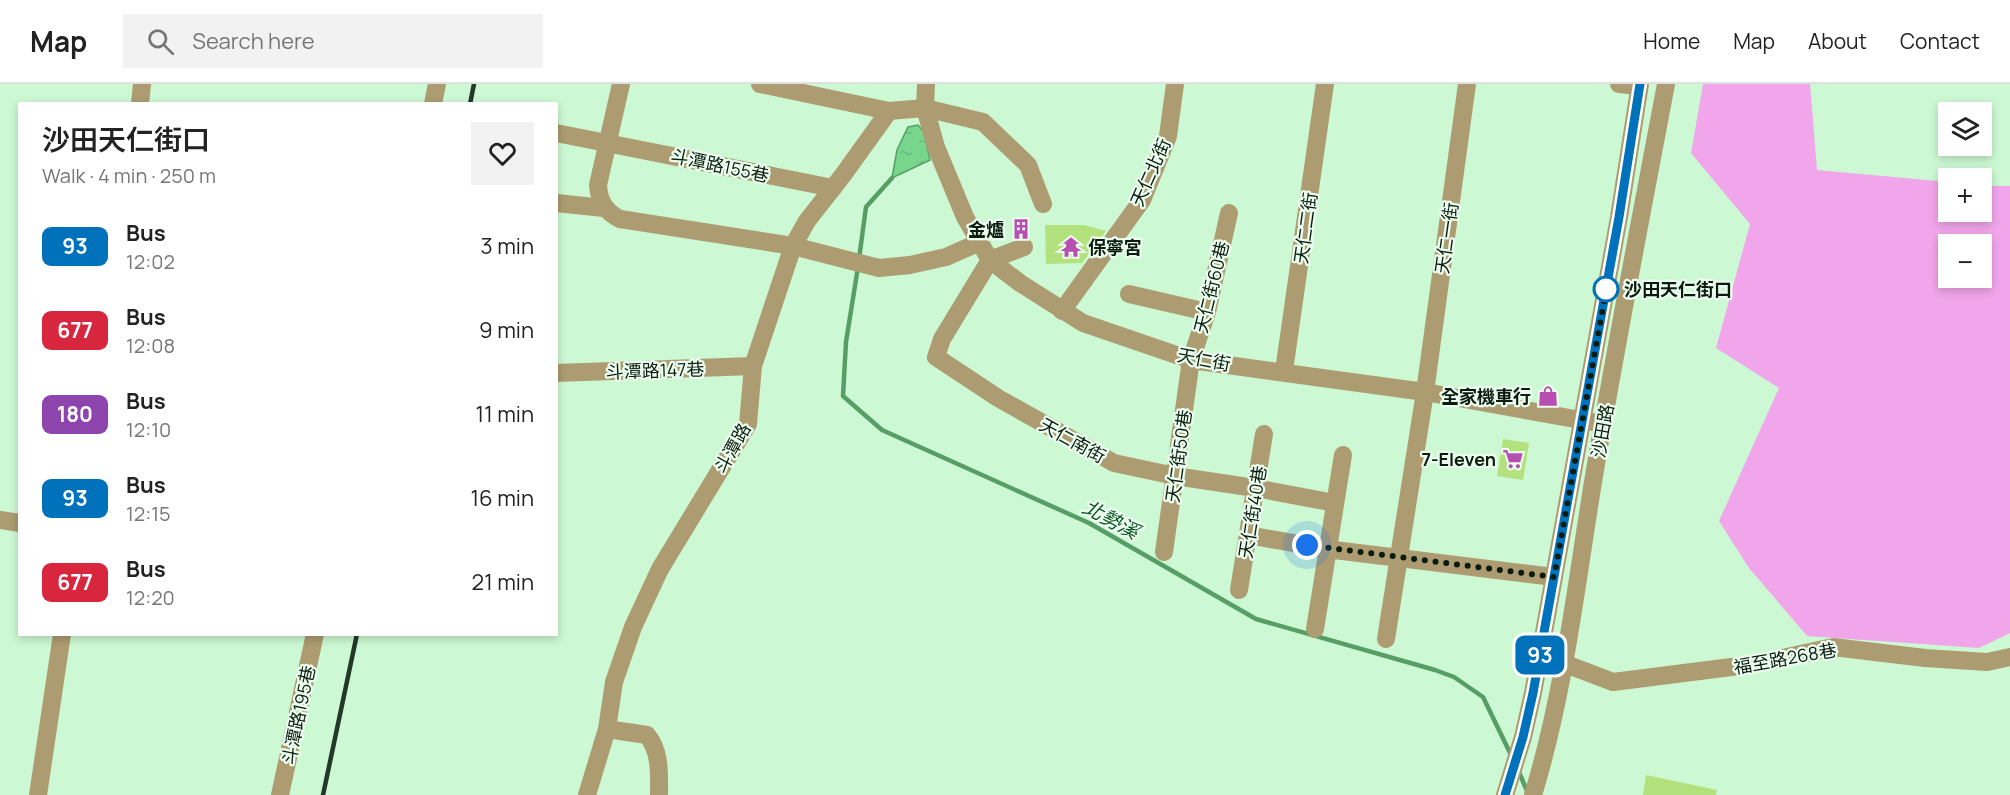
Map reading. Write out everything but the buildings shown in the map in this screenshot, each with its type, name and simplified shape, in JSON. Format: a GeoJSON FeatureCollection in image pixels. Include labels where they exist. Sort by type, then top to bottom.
{"type":"FeatureCollection","features":[{"type":"Feature","properties":{"kind":"street"},"geometry":{"type":"LineString","coordinates":[[140,102],[142,84]]}},
{"type":"Feature","properties":{"kind":"street"},"geometry":{"type":"LineString","coordinates":[[433,102],[437,84]]}},
{"type":"Feature","properties":{"kind":"street"},"geometry":{"type":"LineString","coordinates":[[621,84],[598,185],[598,197],[604,208],[620,219],[792,246],[879,268],[910,265],[946,257],[980,242]]}},
{"type":"Feature","properties":{"kind":"street"},"geometry":{"type":"LineString","coordinates":[[760,84],[889,111],[926,108],[983,122],[1028,165],[1043,204]]}},
{"type":"Feature","properties":{"kind":"street"},"geometry":{"type":"LineString","coordinates":[[926,84],[926,108]]}},
{"type":"Feature","properties":{"kind":"street","name":"天仁北街"},"geometry":{"type":"LineString","coordinates":[[1062,311],[1142,200],[1168,136],[1175,84]]}},
{"type":"Feature","properties":{"kind":"street","name":"天仁二街"},"geometry":{"type":"LineString","coordinates":[[1284,371],[1325,84]]}},
{"type":"Feature","properties":{"kind":"street","name":"天仁一街"},"geometry":{"type":"LineString","coordinates":[[1386,639],[1425,392],[1467,84]]}},
{"type":"Feature","properties":{"kind":"street"},"geometry":{"type":"LineString","coordinates":[[1619,84],[1640,85]]}},
{"type":"Feature","properties":{"kind":"street","name":"沙田路"},"geometry":{"type":"LineString","coordinates":[[1535,787],[1563,663],[1603,424],[1666,84]]}},
{"type":"Feature","properties":{"kind":"street","name":"沙田路"},"geometry":{"type":"LineString","coordinates":[[1505,795],[1523,737],[1533,693],[1619,217],[1640,85]]}},
{"type":"Feature","properties":{"kind":"street","name":"天仁街"},"geometry":{"type":"LineString","coordinates":[[926,108],[946,175],[965,217],[990,260],[1062,311],[1093,327],[1191,360],[1425,392],[1603,424]]}},
{"type":"Feature","properties":{"kind":"street","name":"斗潭路"},"geometry":{"type":"LineString","coordinates":[[587,795],[607,729],[614,682],[633,627],[660,569],[748,424],[753,366],[792,246],[807,220],[889,111]]}},
{"type":"Feature","properties":{"kind":"street","name":"斗潭路155巷"},"geometry":{"type":"LineString","coordinates":[[558,133],[833,188]]}},
{"type":"Feature","properties":{"kind":"street"},"geometry":{"type":"LineString","coordinates":[[558,203],[604,208]]}},
{"type":"Feature","properties":{"kind":"street","name":"天仁街60巷"},"geometry":{"type":"LineString","coordinates":[[1191,360],[1207,312],[1229,213]]}},
{"type":"Feature","properties":{"kind":"street"},"geometry":{"type":"LineString","coordinates":[[990,260],[1024,247]]}},
{"type":"Feature","properties":{"kind":"street","name":"天仁南街"},"geometry":{"type":"LineString","coordinates":[[990,260],[942,339],[936,357],[998,398],[1114,463],[1175,476],[1335,503]]}},
{"type":"Feature","properties":{"kind":"street"},"geometry":{"type":"LineString","coordinates":[[1128,294],[1207,312]]}},
{"type":"Feature","properties":{"kind":"street","name":"天仁街50巷"},"geometry":{"type":"LineString","coordinates":[[1164,552],[1191,360]]}},
{"type":"Feature","properties":{"kind":"street","name":"斗潭路147巷"},"geometry":{"type":"LineString","coordinates":[[558,373],[753,366]]}},
{"type":"Feature","properties":{"kind":"street","name":"天仁街40巷"},"geometry":{"type":"LineString","coordinates":[[1239,590],[1264,434]]}},
{"type":"Feature","properties":{"kind":"street"},"geometry":{"type":"LineString","coordinates":[[1315,629],[1326,549],[1343,455]]}},
{"type":"Feature","properties":{"kind":"street"},"geometry":{"type":"LineString","coordinates":[[0,520],[18,523]]}},
{"type":"Feature","properties":{"kind":"street"},"geometry":{"type":"LineString","coordinates":[[1248,536],[1326,549],[1554,577]]}},
{"type":"Feature","properties":{"kind":"street"},"geometry":{"type":"LineString","coordinates":[[38,795],[62,636]]}},
{"type":"Feature","properties":{"kind":"street","name":"斗潭路195巷"},"geometry":{"type":"LineString","coordinates":[[280,795],[315,636]]}},
{"type":"Feature","properties":{"kind":"street","name":"福至路268巷"},"geometry":{"type":"LineString","coordinates":[[1563,663],[1613,682],[1755,664],[1833,647],[1925,658],[1987,662],[2010,657]]}},
{"type":"Feature","properties":{"kind":"street"},"geometry":{"type":"LineString","coordinates":[[607,729],[647,735],[654,744],[658,760],[659,795]]}},
{"type":"Feature","properties":{"kind":"shaded area"},"geometry":{"type":"Polygon","coordinates":[[[1703,84],[1810,84],[1817,170],[1938,181],[1938,222],[1992,222],[1992,186],[2010,186],[2010,633],[1979,648],[1807,636],[1749,568],[1719,521],[1779,388],[1716,348],[1750,224],[1691,153],[1703,84]]]}},
{"type":"Feature","properties":{"kind":"water"},"geometry":{"type":"Polygon","coordinates":[[[918,125],[924,132],[930,160],[892,178],[897,150],[908,127],[918,125]]]}},
{"type":"Feature","properties":{"kind":"waterway","name":"北勢溪"},"geometry":{"type":"LineString","coordinates":[[859,259],[866,207],[892,178]]}},
{"type":"Feature","properties":{"kind":"waterway","name":"北勢溪"},"geometry":{"type":"LineString","coordinates":[[858,267],[846,342],[843,396],[882,430],[1089,523],[1256,619],[1454,677],[1483,697],[1512,757]]}},
{"type":"Feature","properties":{"kind":"waterway","name":"北勢溪"},"geometry":{"type":"LineString","coordinates":[[1518,770],[1528,793]]}},
{"type":"Feature","properties":{"kind":"railway"},"geometry":{"type":"LineString","coordinates":[[470,102],[474,84]]}},
{"type":"Feature","properties":{"kind":"railway"},"geometry":{"type":"LineString","coordinates":[[323,795],[357,636]]}},
{"type":"Feature","properties":{"kind":"bus line","name":"93"},"geometry":{"type":"LineString","coordinates":[[1505,795],[1523,737],[1533,693],[1619,217],[1640,84]]}},
{"type":"Feature","properties":{"kind":"place","name":"金爐"},"geometry":{"type":"Point","coordinates":[1021,229]}},
{"type":"Feature","properties":{"kind":"place","name":"保寧宮"},"geometry":{"type":"Point","coordinates":[1071,247]}},
{"type":"Feature","properties":{"kind":"place","name":"沙田天仁街口"},"geometry":{"type":"Point","coordinates":[1606,289]}},
{"type":"Feature","properties":{"kind":"place","name":"全家機車行"},"geometry":{"type":"Point","coordinates":[1548,396]}},
{"type":"Feature","properties":{"kind":"place","name":"7-Eleven"},"geometry":{"type":"Point","coordinates":[1513,459]}},
{"type":"Feature","properties":{"kind":"route"},"geometry":{"type":"LineString","coordinates":[[1307,545],[1554,577],[1607,285],[1606,289]]}}]}
